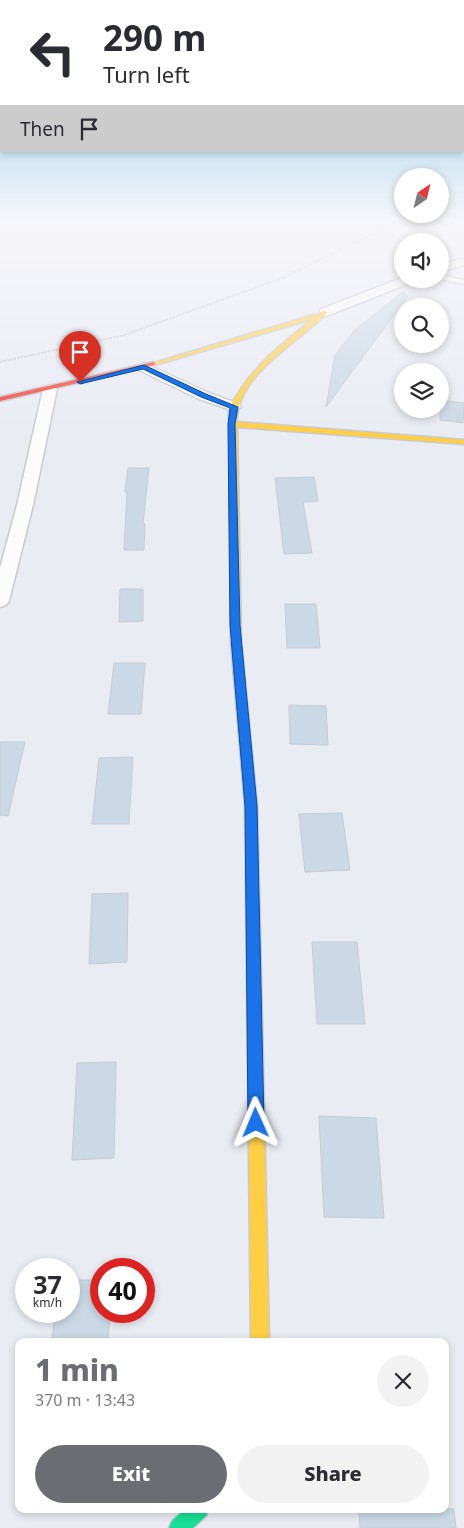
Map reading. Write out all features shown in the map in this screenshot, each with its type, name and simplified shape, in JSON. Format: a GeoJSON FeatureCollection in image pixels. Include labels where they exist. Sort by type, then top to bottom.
{"type":"FeatureCollection","features":[{"type":"Feature","properties":{"kind":"street"},"geometry":{"type":"LineString","coordinates":[[0,399],[144,367],[325,312],[382,290]]}},
{"type":"Feature","properties":{"kind":"street"},"geometry":{"type":"LineString","coordinates":[[260,1338],[251,806],[235,625],[232,424],[234,407],[255,377],[287,344],[325,312]]}},
{"type":"Feature","properties":{"kind":"street"},"geometry":{"type":"LineString","coordinates":[[144,367],[204,396],[234,407]]}},
{"type":"Feature","properties":{"kind":"street"},"geometry":{"type":"LineString","coordinates":[[0,601],[25,505],[50,389]]}},
{"type":"Feature","properties":{"kind":"street"},"geometry":{"type":"LineString","coordinates":[[232,424],[464,442]]}},
{"type":"Feature","properties":{"kind":"street"},"geometry":{"type":"LineString","coordinates":[[183,1527],[195,1513]]}},
{"type":"Feature","properties":{"kind":"path"},"geometry":{"type":"LineString","coordinates":[[0,362],[124,335],[248,290]]}},
{"type":"Feature","properties":{"kind":"building"},"geometry":{"type":"Polygon","coordinates":[[[403,291],[408,296],[407,298],[394,298],[403,291]]]}},
{"type":"Feature","properties":{"kind":"building"},"geometry":{"type":"Polygon","coordinates":[[[394,298],[394,315],[326,407],[335,355],[355,330],[394,298]]]}},
{"type":"Feature","properties":{"kind":"building"},"geometry":{"type":"Polygon","coordinates":[[[449,401],[464,403],[463,423],[440,420],[440,418],[449,418],[449,401]]]}},
{"type":"Feature","properties":{"kind":"building"},"geometry":{"type":"Polygon","coordinates":[[[128,468],[149,468],[143,524],[145,524],[144,550],[124,550],[127,492],[125,492],[128,468]]]}},
{"type":"Feature","properties":{"kind":"building"},"geometry":{"type":"Polygon","coordinates":[[[314,477],[318,501],[303,502],[312,553],[284,554],[275,478],[314,477]]]}},
{"type":"Feature","properties":{"kind":"building"},"geometry":{"type":"Polygon","coordinates":[[[120,589],[143,589],[143,621],[119,622],[120,589]]]}},
{"type":"Feature","properties":{"kind":"building"},"geometry":{"type":"Polygon","coordinates":[[[285,604],[316,604],[320,648],[287,648],[285,604]]]}},
{"type":"Feature","properties":{"kind":"building"},"geometry":{"type":"Polygon","coordinates":[[[114,663],[145,663],[141,714],[108,714],[114,663]]]}},
{"type":"Feature","properties":{"kind":"building"},"geometry":{"type":"Polygon","coordinates":[[[289,705],[326,706],[328,745],[290,744],[289,705]]]}},
{"type":"Feature","properties":{"kind":"building"},"geometry":{"type":"Polygon","coordinates":[[[0,742],[25,742],[8,816],[0,815],[0,742]]]}},
{"type":"Feature","properties":{"kind":"building"},"geometry":{"type":"Polygon","coordinates":[[[133,757],[129,824],[92,824],[99,758],[133,757]]]}},
{"type":"Feature","properties":{"kind":"building"},"geometry":{"type":"Polygon","coordinates":[[[342,813],[350,870],[305,872],[299,814],[342,813]]]}},
{"type":"Feature","properties":{"kind":"building"},"geometry":{"type":"Polygon","coordinates":[[[128,893],[127,962],[89,964],[92,894],[128,893]]]}},
{"type":"Feature","properties":{"kind":"building"},"geometry":{"type":"Polygon","coordinates":[[[312,942],[357,942],[365,1024],[317,1024],[312,942]]]}},
{"type":"Feature","properties":{"kind":"building"},"geometry":{"type":"Polygon","coordinates":[[[116,1062],[114,1158],[72,1160],[77,1063],[116,1062]]]}},
{"type":"Feature","properties":{"kind":"building"},"geometry":{"type":"Polygon","coordinates":[[[319,1116],[376,1118],[384,1218],[324,1217],[319,1116]]]}},
{"type":"Feature","properties":{"kind":"building"},"geometry":{"type":"Polygon","coordinates":[[[80,1280],[90,1280],[90,1323],[109,1323],[108,1338],[52,1338],[54,1323],[80,1323],[80,1280]]]}},
{"type":"Feature","properties":{"kind":"building"},"geometry":{"type":"Polygon","coordinates":[[[449,1509],[454,1509],[456,1528],[360,1528],[359,1513],[449,1513],[449,1509]]]}},
{"type":"Feature","properties":{"kind":"traffic: fast"},"geometry":{"type":"LineString","coordinates":[[236,642],[251,806],[254,977]]}},
{"type":"Feature","properties":{"kind":"traffic: fast"},"geometry":{"type":"LineString","coordinates":[[179,1528],[195,1513]]}},
{"type":"Feature","properties":{"kind":"traffic: slow"},"geometry":{"type":"LineString","coordinates":[[236,642],[233,410],[240,395],[260,368],[325,312]]}},
{"type":"Feature","properties":{"kind":"traffic: slow"},"geometry":{"type":"LineString","coordinates":[[153,364],[315,316]]}},
{"type":"Feature","properties":{"kind":"traffic: slow"},"geometry":{"type":"LineString","coordinates":[[232,424],[464,442]]}},
{"type":"Feature","properties":{"kind":"traffic: slow"},"geometry":{"type":"LineString","coordinates":[[254,977],[260,1338]]}},
{"type":"Feature","properties":{"kind":"traffic: jam"},"geometry":{"type":"LineString","coordinates":[[0,399],[153,364]]}},
{"type":"Feature","properties":{"kind":"route"},"geometry":{"type":"LineString","coordinates":[[80,382],[144,367],[204,396],[234,407],[232,424],[235,625],[251,806],[256,1123]]}}]}
